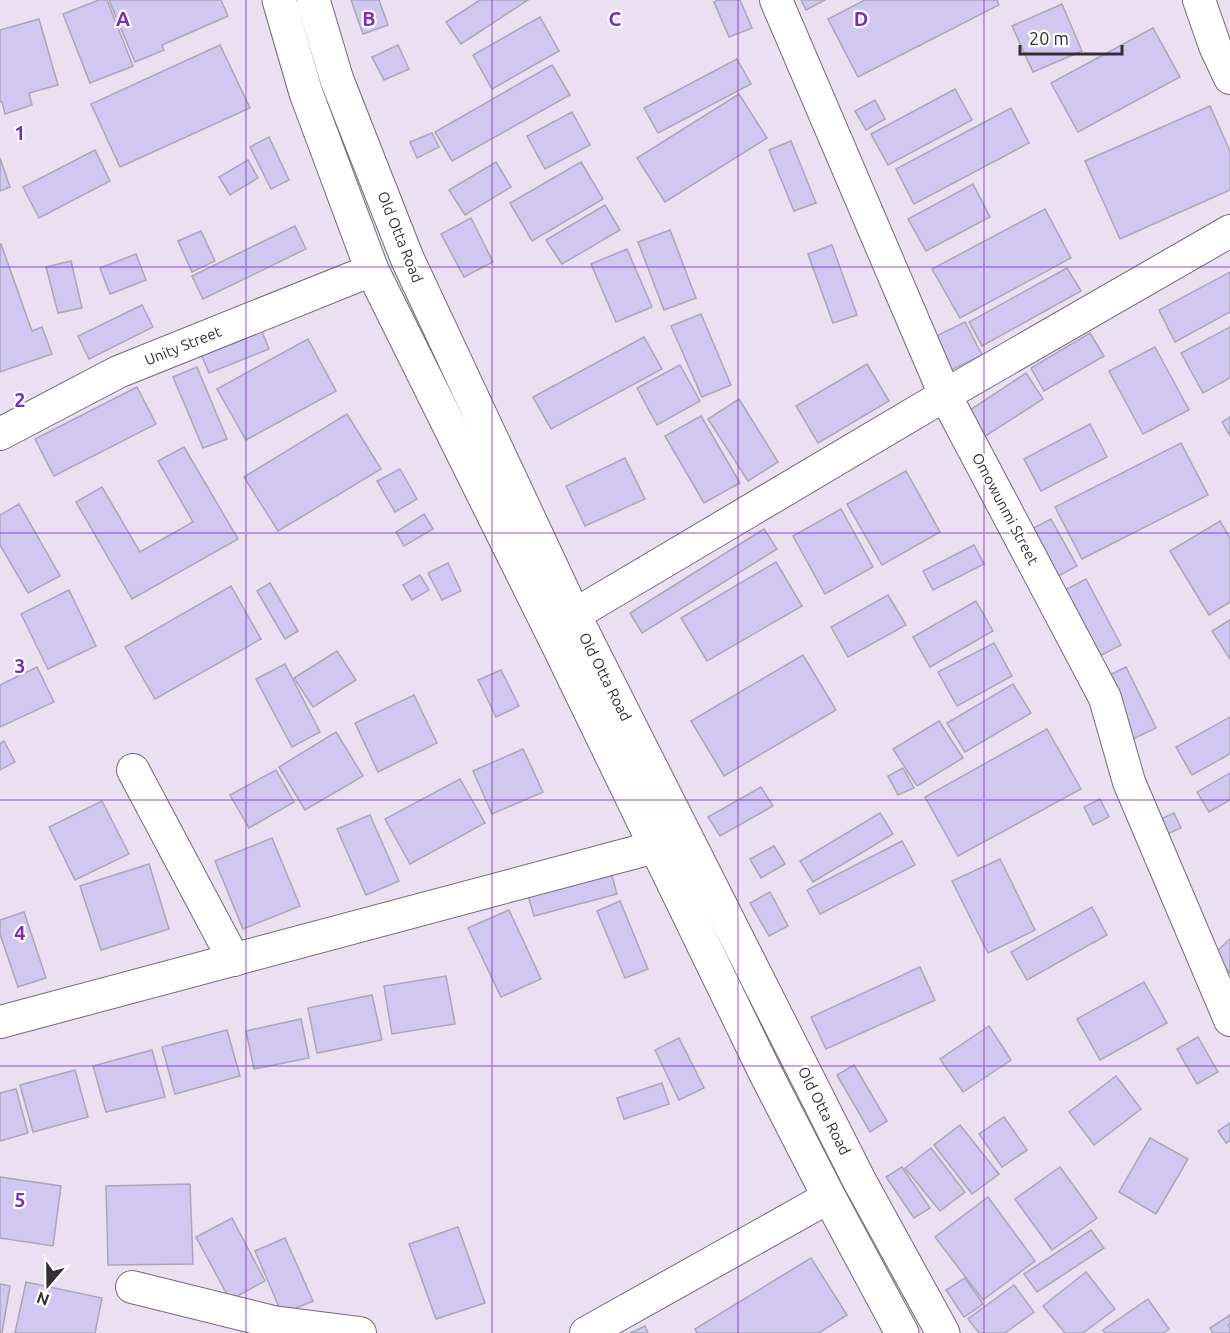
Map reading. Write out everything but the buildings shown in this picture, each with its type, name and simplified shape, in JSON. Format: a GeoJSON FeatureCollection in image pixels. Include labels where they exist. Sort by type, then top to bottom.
{"type":"FeatureCollection","features":[{"type":"Feature","properties":{"kind":"street","name":"Old Otta Road"},"geometry":{"type":"LineString","coordinates":[[279,0],[306,93],[372,270],[558,645],[765,1072],[902,1333]]}},
{"type":"Feature","properties":{"kind":"street","name":"Old Otta Road"},"geometry":{"type":"LineString","coordinates":[[313,0],[337,80],[407,258],[574,615],[859,1180],[943,1333]]}},
{"type":"Feature","properties":{"kind":"street","name":"Omowunmi Street"},"geometry":{"type":"LineString","coordinates":[[776,0],[945,395],[1105,698],[1129,782],[1230,1020]]}},
{"type":"Feature","properties":{"kind":"street"},"geometry":{"type":"LineString","coordinates":[[1199,0],[1215,46],[1230,78]]}},
{"type":"Feature","properties":{"kind":"street"},"geometry":{"type":"LineString","coordinates":[[574,615],[945,395],[1230,231]]}},
{"type":"Feature","properties":{"kind":"street","name":"Unity Street"},"geometry":{"type":"LineString","coordinates":[[0,434],[118,372],[372,270]]}},
{"type":"Feature","properties":{"kind":"street"},"geometry":{"type":"LineString","coordinates":[[133,770],[234,960]]}},
{"type":"Feature","properties":{"kind":"street"},"geometry":{"type":"LineString","coordinates":[[0,1022],[655,847]]}},
{"type":"Feature","properties":{"kind":"street"},"geometry":{"type":"LineString","coordinates":[[585,1333],[829,1197]]}},
{"type":"Feature","properties":{"kind":"street"},"geometry":{"type":"LineString","coordinates":[[132,1287],[273,1322],[360,1333]]}}]}
